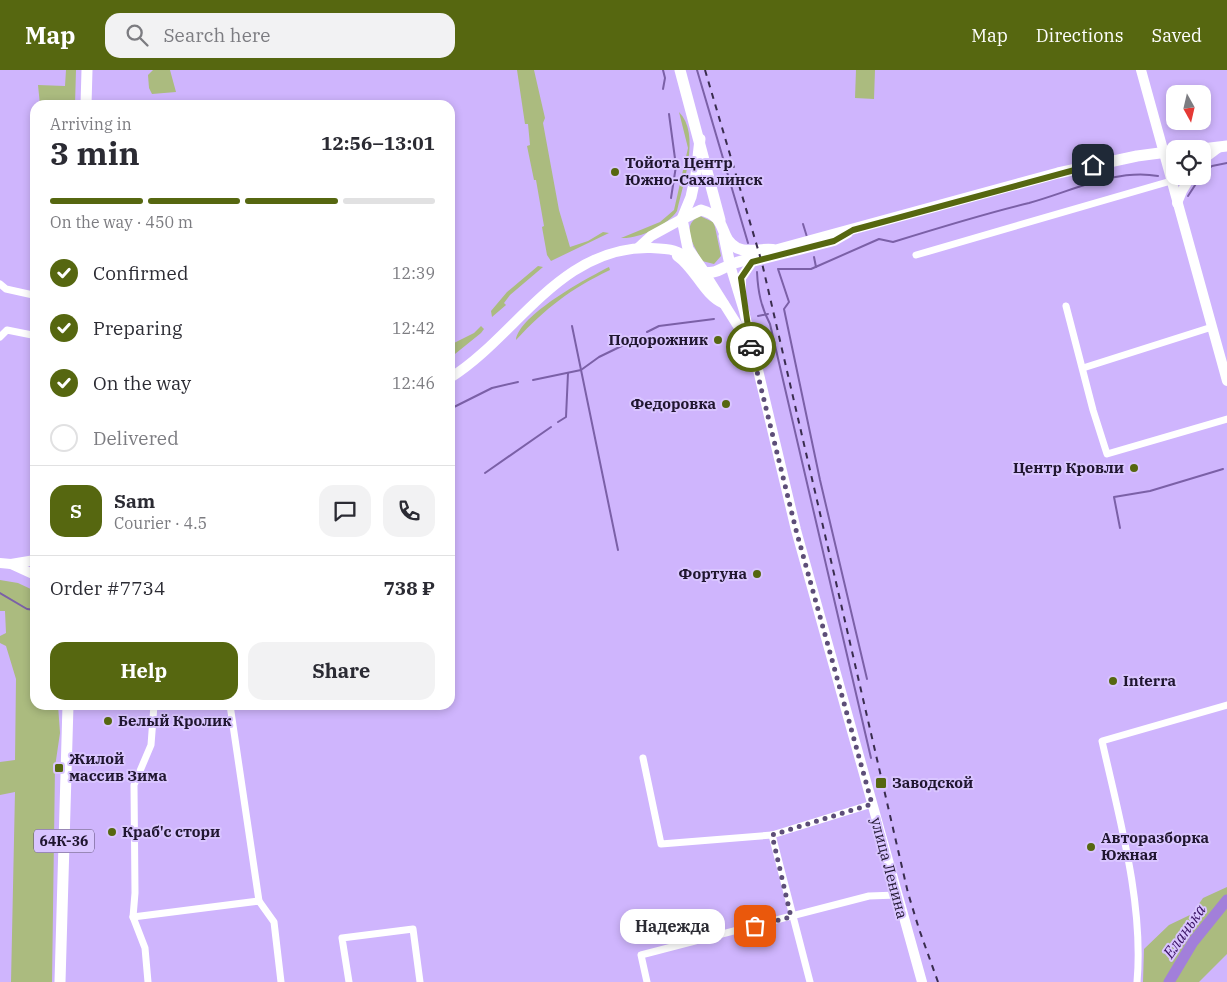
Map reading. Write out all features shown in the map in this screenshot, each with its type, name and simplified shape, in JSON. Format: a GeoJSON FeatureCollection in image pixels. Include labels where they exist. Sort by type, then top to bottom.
{"type":"FeatureCollection","features":[{"type":"Feature","properties":{"kind":"main road"},"geometry":{"type":"LineString","coordinates":[[86,100],[87,70]]}},
{"type":"Feature","properties":{"kind":"main road"},"geometry":{"type":"LineString","coordinates":[[680,70],[700,140],[730,265]]}},
{"type":"Feature","properties":{"kind":"main road"},"geometry":{"type":"LineString","coordinates":[[1142,70],[1166,143]]}},
{"type":"Feature","properties":{"kind":"main road"},"geometry":{"type":"LineString","coordinates":[[700,140],[693,189],[682,219],[688,249],[696,262],[704,272],[716,273],[730,265],[770,254],[776,250],[1058,174],[1128,157],[1166,152]]}},
{"type":"Feature","properties":{"kind":"main road"},"geometry":{"type":"LineString","coordinates":[[1211,154],[1222,147]]}},
{"type":"Feature","properties":{"kind":"main road"},"geometry":{"type":"LineString","coordinates":[[1172,185],[1227,381]]}},
{"type":"Feature","properties":{"kind":"main road"},"geometry":{"type":"LineString","coordinates":[[1178,203],[1186,185]]}},
{"type":"Feature","properties":{"kind":"main road"},"geometry":{"type":"LineString","coordinates":[[638,248],[651,236],[701,210],[712,213],[720,221],[728,241],[739,248],[756,251],[769,248],[776,250]]}},
{"type":"Feature","properties":{"kind":"main road"},"geometry":{"type":"LineString","coordinates":[[744,311],[741,278],[752,262],[834,241],[853,230]]}},
{"type":"Feature","properties":{"kind":"main road"},"geometry":{"type":"LineString","coordinates":[[638,248],[651,253],[676,256],[692,270],[712,297],[724,304]]}},
{"type":"Feature","properties":{"kind":"main road"},"geometry":{"type":"LineString","coordinates":[[455,374],[483,354],[536,300],[560,280],[594,261],[638,248],[676,249],[696,262]]}},
{"type":"Feature","properties":{"kind":"main road","name":"улица Ленина"},"geometry":{"type":"LineString","coordinates":[[730,265],[744,311],[798,540],[922,982]]}},
{"type":"Feature","properties":{"kind":"main road","name":"улица Ленина"},"geometry":{"type":"LineString","coordinates":[[704,272],[751,347]]}},
{"type":"Feature","properties":{"kind":"main road"},"geometry":{"type":"LineString","coordinates":[[0,563],[11,564],[30,561]]}},
{"type":"Feature","properties":{"kind":"main road"},"geometry":{"type":"LineString","coordinates":[[11,564],[30,573]]}},
{"type":"Feature","properties":{"kind":"main road","name":"64К-36"},"geometry":{"type":"LineString","coordinates":[[60,982],[68,710]]}},
{"type":"Feature","properties":{"kind":"street"},"geometry":{"type":"LineString","coordinates":[[916,255],[1166,182]]}},
{"type":"Feature","properties":{"kind":"street"},"geometry":{"type":"LineString","coordinates":[[0,284],[6,289],[30,294]]}},
{"type":"Feature","properties":{"kind":"street"},"geometry":{"type":"LineString","coordinates":[[1066,306],[1092,410],[1107,454],[1227,419]]}},
{"type":"Feature","properties":{"kind":"street"},"geometry":{"type":"LineString","coordinates":[[1083,368],[1212,327]]}},
{"type":"Feature","properties":{"kind":"street"},"geometry":{"type":"LineString","coordinates":[[0,337],[7,330],[30,335]]}},
{"type":"Feature","properties":{"kind":"street"},"geometry":{"type":"LineString","coordinates":[[1137,982],[1139,962],[1126,846],[1102,741],[1227,705]]}},
{"type":"Feature","properties":{"kind":"street"},"geometry":{"type":"LineString","coordinates":[[148,982],[145,948],[132,917],[135,893],[134,785],[151,746],[154,710]]}},
{"type":"Feature","properties":{"kind":"street"},"geometry":{"type":"LineString","coordinates":[[231,710],[259,901],[274,922],[281,982]]}},
{"type":"Feature","properties":{"kind":"street"},"geometry":{"type":"LineString","coordinates":[[642,758],[661,844],[772,835],[872,804]]}},
{"type":"Feature","properties":{"kind":"street"},"geometry":{"type":"LineString","coordinates":[[772,835],[791,917],[804,954],[810,982]]}},
{"type":"Feature","properties":{"kind":"street"},"geometry":{"type":"LineString","coordinates":[[647,982],[641,955],[869,896],[897,895]]}},
{"type":"Feature","properties":{"kind":"street"},"geometry":{"type":"LineString","coordinates":[[132,917],[259,901]]}},
{"type":"Feature","properties":{"kind":"street"},"geometry":{"type":"LineString","coordinates":[[349,982],[342,938],[412,929],[420,982]]}},
{"type":"Feature","properties":{"kind":"green space"},"geometry":{"type":"Polygon","coordinates":[[[66,70],[76,70],[75,100],[40,100],[38,85],[65,86],[66,70]]]}},
{"type":"Feature","properties":{"kind":"green space"},"geometry":{"type":"Polygon","coordinates":[[[153,70],[170,70],[176,92],[152,94],[149,88],[148,75],[153,70]]]}},
{"type":"Feature","properties":{"kind":"green space"},"geometry":{"type":"Polygon","coordinates":[[[517,70],[534,70],[545,118],[543,123],[559,210],[570,247],[588,241],[603,232],[609,233],[551,261],[547,255],[536,180],[534,180],[527,146],[530,145],[528,124],[525,124],[517,70]]]}},
{"type":"Feature","properties":{"kind":"green space"},"geometry":{"type":"Polygon","coordinates":[[[856,70],[875,70],[874,99],[855,98],[856,70]]]}},
{"type":"Feature","properties":{"kind":"green space"},"geometry":{"type":"Polygon","coordinates":[[[679,112],[685,121],[689,133],[690,146],[686,174],[677,211],[667,222],[644,234],[621,238],[660,222],[674,210],[688,148],[679,112]]]}},
{"type":"Feature","properties":{"kind":"green space"},"geometry":{"type":"Polygon","coordinates":[[[700,216],[713,222],[715,227],[721,256],[714,264],[702,261],[690,237],[690,225],[700,216]]]}},
{"type":"Feature","properties":{"kind":"green space"},"geometry":{"type":"Polygon","coordinates":[[[538,266],[543,267],[510,295],[504,303],[506,305],[492,317],[491,311],[507,292],[538,266]]]}},
{"type":"Feature","properties":{"kind":"green space"},"geometry":{"type":"Polygon","coordinates":[[[609,267],[610,270],[583,284],[559,300],[516,340],[520,330],[529,320],[555,298],[609,267]]]}},
{"type":"Feature","properties":{"kind":"green space"},"geometry":{"type":"Polygon","coordinates":[[[481,326],[484,329],[455,354],[455,342],[474,333],[481,326]]]}},
{"type":"Feature","properties":{"kind":"green space"},"geometry":{"type":"Polygon","coordinates":[[[0,580],[18,583],[30,589],[30,710],[58,710],[60,733],[55,767],[52,982],[11,982],[15,792],[0,795],[0,762],[15,760],[16,679],[6,646],[0,643],[0,636],[6,633],[5,611],[0,611],[0,580]]]}},
{"type":"Feature","properties":{"kind":"green space"},"geometry":{"type":"Polygon","coordinates":[[[1227,887],[1227,954],[1199,982],[1143,982],[1144,949],[1169,925],[1192,914],[1203,898],[1227,887]]]}},
{"type":"Feature","properties":{"kind":"waterway"},"geometry":{"type":"LineString","coordinates":[[663,70],[665,78],[663,89]]}},
{"type":"Feature","properties":{"kind":"waterway"},"geometry":{"type":"LineString","coordinates":[[697,70],[748,243]]}},
{"type":"Feature","properties":{"kind":"waterway"},"geometry":{"type":"LineString","coordinates":[[669,114],[676,166],[671,198]]}},
{"type":"Feature","properties":{"kind":"waterway"},"geometry":{"type":"LineString","coordinates":[[1211,167],[1227,163]]}},
{"type":"Feature","properties":{"kind":"waterway"},"geometry":{"type":"LineString","coordinates":[[867,679],[820,480],[784,309],[789,302],[778,269],[811,269],[879,239],[893,242],[978,216],[1029,203],[1093,182],[1126,175],[1158,176]]}},
{"type":"Feature","properties":{"kind":"waterway"},"geometry":{"type":"LineString","coordinates":[[1188,196],[1195,185]]}},
{"type":"Feature","properties":{"kind":"waterway"},"geometry":{"type":"LineString","coordinates":[[803,224],[807,237]]}},
{"type":"Feature","properties":{"kind":"waterway"},"geometry":{"type":"LineString","coordinates":[[814,257],[816,267]]}},
{"type":"Feature","properties":{"kind":"waterway"},"geometry":{"type":"LineString","coordinates":[[757,272],[760,299],[770,324],[871,758]]}},
{"type":"Feature","properties":{"kind":"waterway"},"geometry":{"type":"LineString","coordinates":[[758,316],[768,314]]}},
{"type":"Feature","properties":{"kind":"waterway"},"geometry":{"type":"LineString","coordinates":[[647,332],[659,326],[714,319]]}},
{"type":"Feature","properties":{"kind":"waterway"},"geometry":{"type":"LineString","coordinates":[[572,326],[618,550]]}},
{"type":"Feature","properties":{"kind":"waterway"},"geometry":{"type":"LineString","coordinates":[[533,380],[581,370],[599,357],[634,340]]}},
{"type":"Feature","properties":{"kind":"waterway"},"geometry":{"type":"LineString","coordinates":[[558,422],[566,417],[568,373]]}},
{"type":"Feature","properties":{"kind":"waterway"},"geometry":{"type":"LineString","coordinates":[[455,406],[492,388],[518,382]]}},
{"type":"Feature","properties":{"kind":"waterway"},"geometry":{"type":"LineString","coordinates":[[485,473],[551,427]]}},
{"type":"Feature","properties":{"kind":"waterway"},"geometry":{"type":"LineString","coordinates":[[1120,528],[1114,497],[1150,491],[1223,469]]}},
{"type":"Feature","properties":{"kind":"waterway"},"geometry":{"type":"LineString","coordinates":[[0,593],[30,609]]}},
{"type":"Feature","properties":{"kind":"waterway","name":"Еланька"},"geometry":{"type":"LineString","coordinates":[[1169,982],[1193,942],[1227,900]]}},
{"type":"Feature","properties":{"kind":"railway"},"geometry":{"type":"LineString","coordinates":[[705,70],[762,263],[908,893],[938,982]]}},
{"type":"Feature","properties":{"kind":"way so far"},"geometry":{"type":"LineString","coordinates":[[751,347],[796,530],[872,804],[772,835],[791,917],[755,926]]}},
{"type":"Feature","properties":{"kind":"place","name":"Тойота Центр Южно-Сахалинск"},"geometry":{"type":"Point","coordinates":[615,172]}},
{"type":"Feature","properties":{"kind":"place","name":"Подорожник"},"geometry":{"type":"Point","coordinates":[718,340]}},
{"type":"Feature","properties":{"kind":"place","name":"Федоровка"},"geometry":{"type":"Point","coordinates":[726,404]}},
{"type":"Feature","properties":{"kind":"place","name":"Центр Кровли"},"geometry":{"type":"Point","coordinates":[1134,468]}},
{"type":"Feature","properties":{"kind":"place","name":"Фортуна"},"geometry":{"type":"Point","coordinates":[757,574]}},
{"type":"Feature","properties":{"kind":"place","name":"Interra"},"geometry":{"type":"Point","coordinates":[1113,681]}},
{"type":"Feature","properties":{"kind":"place","name":"Белый Кролик"},"geometry":{"type":"Point","coordinates":[108,721]}},
{"type":"Feature","properties":{"kind":"place","name":"Жилой массив Зима"},"geometry":{"type":"Point","coordinates":[59,768]}},
{"type":"Feature","properties":{"kind":"place","name":"Заводской"},"geometry":{"type":"Point","coordinates":[881,783]}},
{"type":"Feature","properties":{"kind":"place","name":"Краб'с стори"},"geometry":{"type":"Point","coordinates":[112,832]}},
{"type":"Feature","properties":{"kind":"place","name":"Авторазборка Южная"},"geometry":{"type":"Point","coordinates":[1091,847]}},
{"type":"Feature","properties":{"kind":"place","name":"Надежда"},"geometry":{"type":"Point","coordinates":[755,926]}},
{"type":"Feature","properties":{"kind":"route"},"geometry":{"type":"LineString","coordinates":[[751,347],[744,311],[741,278],[752,262],[834,241],[853,230],[1093,165]]}}]}
